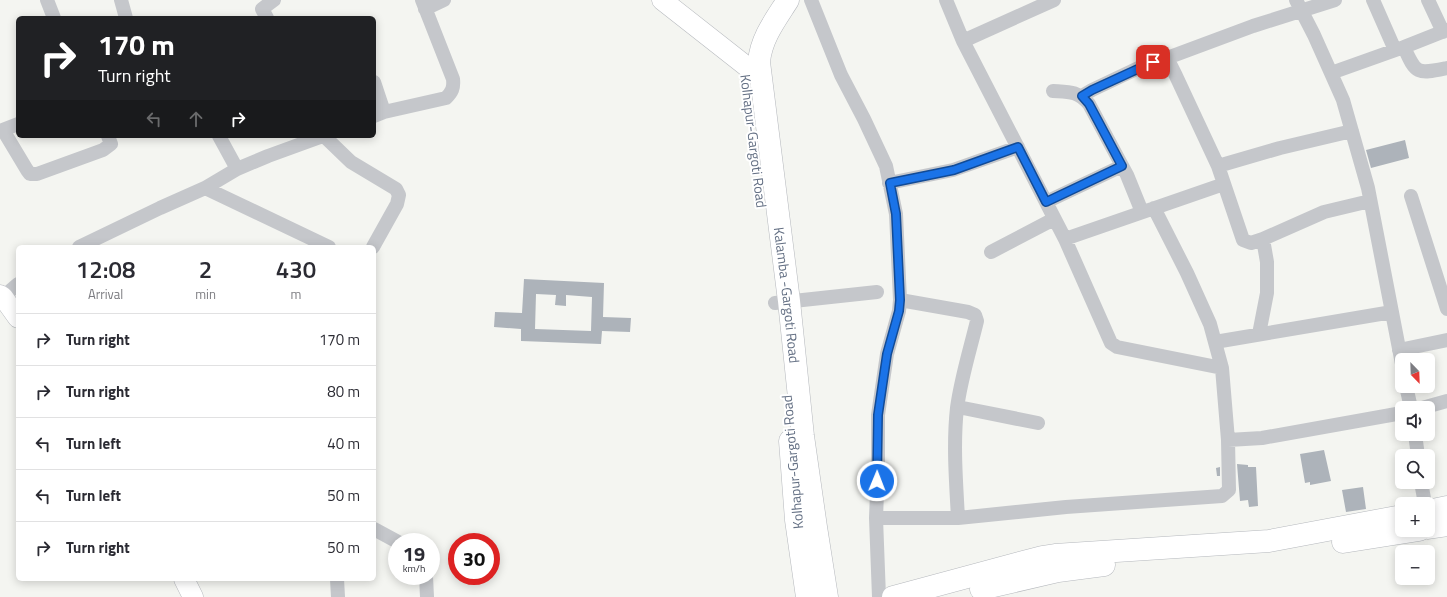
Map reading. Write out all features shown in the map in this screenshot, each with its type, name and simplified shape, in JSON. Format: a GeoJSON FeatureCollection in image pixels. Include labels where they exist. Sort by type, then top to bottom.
{"type":"FeatureCollection","features":[{"type":"Feature","properties":{"kind":"main road","name":"Kolhapur-Gargoti Road"},"geometry":{"type":"LineString","coordinates":[[773,0],[748,50],[744,63],[782,302],[796,520],[807,597]]}},
{"type":"Feature","properties":{"kind":"main road","name":"Kalamba -Gargoti Road"},"geometry":{"type":"LineString","coordinates":[[788,0],[769,30],[762,46],[759,62],[782,302],[827,597]]}},
{"type":"Feature","properties":{"kind":"main road"},"geometry":{"type":"LineString","coordinates":[[1435,510],[1447,507]]}},
{"type":"Feature","properties":{"kind":"main road"},"geometry":{"type":"LineString","coordinates":[[893,597],[1042,557],[1063,554],[1269,541],[1395,517]]}},
{"type":"Feature","properties":{"kind":"main road"},"geometry":{"type":"LineString","coordinates":[[1435,527],[1447,525]]}},
{"type":"Feature","properties":{"kind":"main road"},"geometry":{"type":"LineString","coordinates":[[949,597],[1058,571],[1102,566],[1274,553],[1395,534]]}},
{"type":"Feature","properties":{"kind":"street"},"geometry":{"type":"LineString","coordinates":[[47,0],[53,16]]}},
{"type":"Feature","properties":{"kind":"street"},"geometry":{"type":"LineString","coordinates":[[121,0],[125,16]]}},
{"type":"Feature","properties":{"kind":"street"},"geometry":{"type":"LineString","coordinates":[[266,16],[262,9],[274,0]]}},
{"type":"Feature","properties":{"kind":"street"},"geometry":{"type":"LineString","coordinates":[[376,95],[379,114],[446,98],[452,93],[454,86],[453,79],[423,5],[444,0]]}},
{"type":"Feature","properties":{"kind":"street"},"geometry":{"type":"LineString","coordinates":[[662,0],[760,77]]}},
{"type":"Feature","properties":{"kind":"street"},"geometry":{"type":"LineString","coordinates":[[811,0],[841,75],[886,166],[896,214],[900,300],[899,311],[887,354],[878,415],[876,518],[879,597]]}},
{"type":"Feature","properties":{"kind":"street"},"geometry":{"type":"LineString","coordinates":[[946,0],[963,41],[1065,239],[1111,343],[1117,346],[1222,368]]}},
{"type":"Feature","properties":{"kind":"street"},"geometry":{"type":"LineString","coordinates":[[963,41],[1054,0]]}},
{"type":"Feature","properties":{"kind":"street"},"geometry":{"type":"LineString","coordinates":[[1082,96],[1153,62],[1167,58],[1298,5],[1335,0]]}},
{"type":"Feature","properties":{"kind":"street"},"geometry":{"type":"LineString","coordinates":[[1373,0],[1399,49],[1416,70],[1424,72],[1447,68]]}},
{"type":"Feature","properties":{"kind":"street"},"geometry":{"type":"LineString","coordinates":[[1331,73],[1445,31],[1428,0]]}},
{"type":"Feature","properties":{"kind":"street"},"geometry":{"type":"LineString","coordinates":[[1298,5],[1314,34],[1343,100],[1370,201],[1400,353]]}},
{"type":"Feature","properties":{"kind":"street"},"geometry":{"type":"LineString","coordinates":[[1167,58],[1218,166],[1243,240],[1250,243],[1263,239],[1324,212],[1370,201]]}},
{"type":"Feature","properties":{"kind":"street"},"geometry":{"type":"LineString","coordinates":[[876,518],[958,518],[1066,507],[1222,496],[1229,490],[1228,440],[1222,368],[1210,324],[1187,273],[1122,166],[1089,104],[1082,96],[1072,92],[1053,91]]}},
{"type":"Feature","properties":{"kind":"street"},"geometry":{"type":"LineString","coordinates":[[16,125],[1,131],[30,174],[37,174],[103,150],[111,144],[109,138]]}},
{"type":"Feature","properties":{"kind":"street"},"geometry":{"type":"LineString","coordinates":[[1218,166],[1280,148],[1352,131]]}},
{"type":"Feature","properties":{"kind":"street"},"geometry":{"type":"LineString","coordinates":[[220,138],[237,169]]}},
{"type":"Feature","properties":{"kind":"street"},"geometry":{"type":"LineString","coordinates":[[83,245],[205,188],[237,169],[318,138]]}},
{"type":"Feature","properties":{"kind":"street"},"geometry":{"type":"LineString","coordinates":[[326,138],[351,162],[396,189],[399,195],[397,204],[374,245]]}},
{"type":"Feature","properties":{"kind":"street"},"geometry":{"type":"LineString","coordinates":[[890,183],[954,170],[1018,147]]}},
{"type":"Feature","properties":{"kind":"street"},"geometry":{"type":"LineString","coordinates":[[1046,202],[1122,166]]}},
{"type":"Feature","properties":{"kind":"street"},"geometry":{"type":"LineString","coordinates":[[1065,239],[1224,184]]}},
{"type":"Feature","properties":{"kind":"street"},"geometry":{"type":"LineString","coordinates":[[205,188],[325,245]]}},
{"type":"Feature","properties":{"kind":"street"},"geometry":{"type":"LineString","coordinates":[[1412,196],[1447,309]]}},
{"type":"Feature","properties":{"kind":"street"},"geometry":{"type":"LineString","coordinates":[[991,252],[1054,219]]}},
{"type":"Feature","properties":{"kind":"street"},"geometry":{"type":"LineString","coordinates":[[1259,334],[1267,293],[1267,262],[1263,239]]}},
{"type":"Feature","properties":{"kind":"street"},"geometry":{"type":"LineString","coordinates":[[16,286],[2,296],[16,315]]}},
{"type":"Feature","properties":{"kind":"street"},"geometry":{"type":"LineString","coordinates":[[782,302],[877,292]]}},
{"type":"Feature","properties":{"kind":"street"},"geometry":{"type":"LineString","coordinates":[[900,300],[968,312],[974,315],[977,321],[963,376],[955,436],[958,518]]}},
{"type":"Feature","properties":{"kind":"street"},"geometry":{"type":"LineString","coordinates":[[1215,342],[1392,312]]}},
{"type":"Feature","properties":{"kind":"street"},"geometry":{"type":"LineString","coordinates":[[1399,350],[1447,340]]}},
{"type":"Feature","properties":{"kind":"street"},"geometry":{"type":"LineString","coordinates":[[1435,404],[1447,401]]}},
{"type":"Feature","properties":{"kind":"street"},"geometry":{"type":"LineString","coordinates":[[958,407],[1038,423]]}},
{"type":"Feature","properties":{"kind":"street"},"geometry":{"type":"LineString","coordinates":[[1228,440],[1262,438],[1395,414]]}},
{"type":"Feature","properties":{"kind":"street"},"geometry":{"type":"LineString","coordinates":[[376,530],[388,537]]}},
{"type":"Feature","properties":{"kind":"street"},"geometry":{"type":"LineString","coordinates":[[185,581],[193,597]]}},
{"type":"Feature","properties":{"kind":"street"},"geometry":{"type":"LineString","coordinates":[[337,581],[338,597]]}},
{"type":"Feature","properties":{"kind":"street"},"geometry":{"type":"LineString","coordinates":[[426,585],[426,597]]}},
{"type":"Feature","properties":{"kind":"building"},"geometry":{"type":"Polygon","coordinates":[[[1405,140],[1409,158],[1371,168],[1366,150],[1405,140]]]}},
{"type":"Feature","properties":{"kind":"building"},"geometry":{"type":"Polygon","coordinates":[[[524,279],[604,283],[603,317],[631,318],[630,332],[602,331],[601,344],[521,341],[521,329],[494,327],[495,312],[522,313],[524,279]],[[536,294],[535,329],[591,331],[592,297],[566,295],[566,306],[555,305],[556,295],[536,294]]]}},
{"type":"Feature","properties":{"kind":"building"},"geometry":{"type":"Polygon","coordinates":[[[1324,450],[1331,481],[1310,485],[1310,482],[1305,483],[1300,454],[1324,450]]]}},
{"type":"Feature","properties":{"kind":"building"},"geometry":{"type":"Polygon","coordinates":[[[1237,464],[1248,465],[1248,467],[1256,467],[1258,506],[1249,507],[1248,500],[1240,501],[1237,464]]]}},
{"type":"Feature","properties":{"kind":"building"},"geometry":{"type":"Polygon","coordinates":[[[1220,467],[1220,476],[1217,476],[1216,468],[1220,467]]]}},
{"type":"Feature","properties":{"kind":"building"},"geometry":{"type":"Polygon","coordinates":[[[1363,487],[1366,509],[1346,512],[1342,490],[1363,487]]]}},
{"type":"Feature","properties":{"kind":"route"},"geometry":{"type":"LineString","coordinates":[[877,481],[878,415],[887,354],[899,311],[900,300],[896,214],[890,183],[916,179],[954,170],[1018,147],[1046,202],[1122,166],[1089,104],[1082,96],[1153,62]]}}]}
